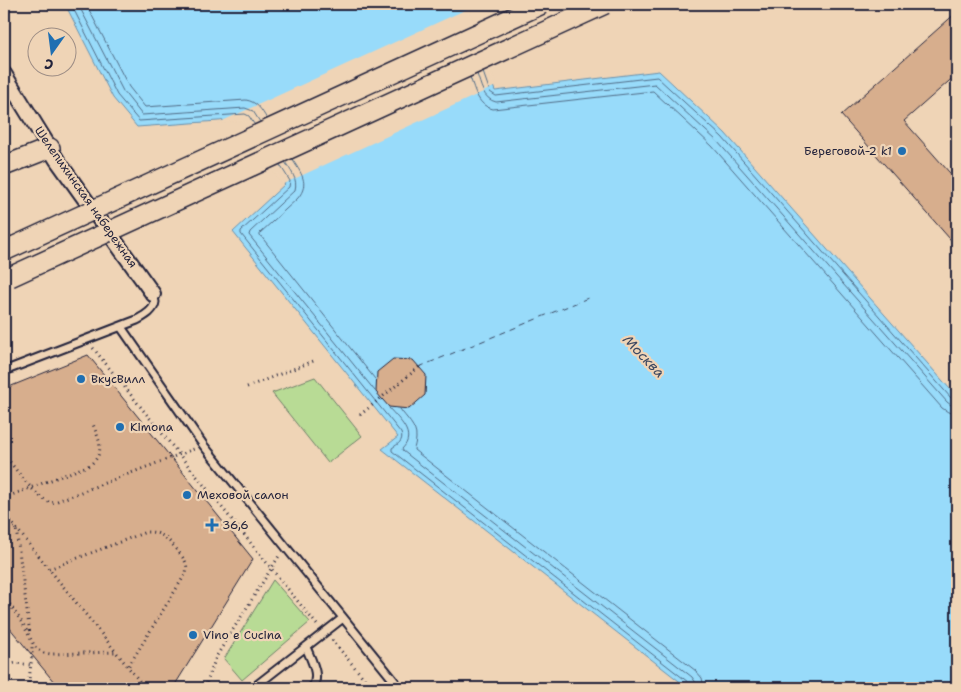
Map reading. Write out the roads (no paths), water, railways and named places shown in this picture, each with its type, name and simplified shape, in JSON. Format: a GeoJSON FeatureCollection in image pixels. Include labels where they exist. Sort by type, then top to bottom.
{"type":"FeatureCollection","features":[{"type":"Feature","properties":{"kind":"street"},"geometry":{"type":"LineString","coordinates":[[4,251],[542,4]]}},
{"type":"Feature","properties":{"kind":"street"},"geometry":{"type":"LineString","coordinates":[[7,278],[605,4]]}},
{"type":"Feature","properties":{"kind":"street","name":"Шелепихинская набережная"},"geometry":{"type":"LineString","coordinates":[[4,74],[57,160],[153,294]]}},
{"type":"Feature","properties":{"kind":"street"},"geometry":{"type":"LineString","coordinates":[[4,166],[50,148]]}},
{"type":"Feature","properties":{"kind":"lane"},"geometry":{"type":"LineString","coordinates":[[4,371],[121,327],[147,315],[155,302],[153,294]]}},
{"type":"Feature","properties":{"kind":"lane"},"geometry":{"type":"LineString","coordinates":[[121,327],[204,446],[400,688]]}},
{"type":"Feature","properties":{"kind":"lane"},"geometry":{"type":"LineString","coordinates":[[253,688],[343,618]]}},
{"type":"Feature","properties":{"kind":"lane"},"geometry":{"type":"LineString","coordinates":[[306,647],[316,675],[316,682],[312,688]]}},
{"type":"Feature","properties":{"kind":"water","name":"Москва"},"geometry":{"type":"Polygon","coordinates":[[[65,4],[476,4],[466,11],[495,91],[659,71],[725,133],[957,397],[957,688],[688,688],[382,449],[398,437],[233,232],[285,184],[245,119],[137,127],[113,98],[65,4]]]}},
{"type":"Feature","properties":{"kind":"place","name":"Береговой-2 k1"},"geometry":{"type":"Point","coordinates":[902,151]}},
{"type":"Feature","properties":{"kind":"place","name":"ВкусВилл"},"geometry":{"type":"Point","coordinates":[81,379]}},
{"type":"Feature","properties":{"kind":"place","name":"Kimona"},"geometry":{"type":"Point","coordinates":[120,427]}},
{"type":"Feature","properties":{"kind":"place","name":"Меховой салон"},"geometry":{"type":"Point","coordinates":[187,495]}},
{"type":"Feature","properties":{"kind":"place","name":"36,6"},"geometry":{"type":"Point","coordinates":[212,525]}},
{"type":"Feature","properties":{"kind":"place","name":"Vino e Cucina"},"geometry":{"type":"Point","coordinates":[193,635]}}]}
